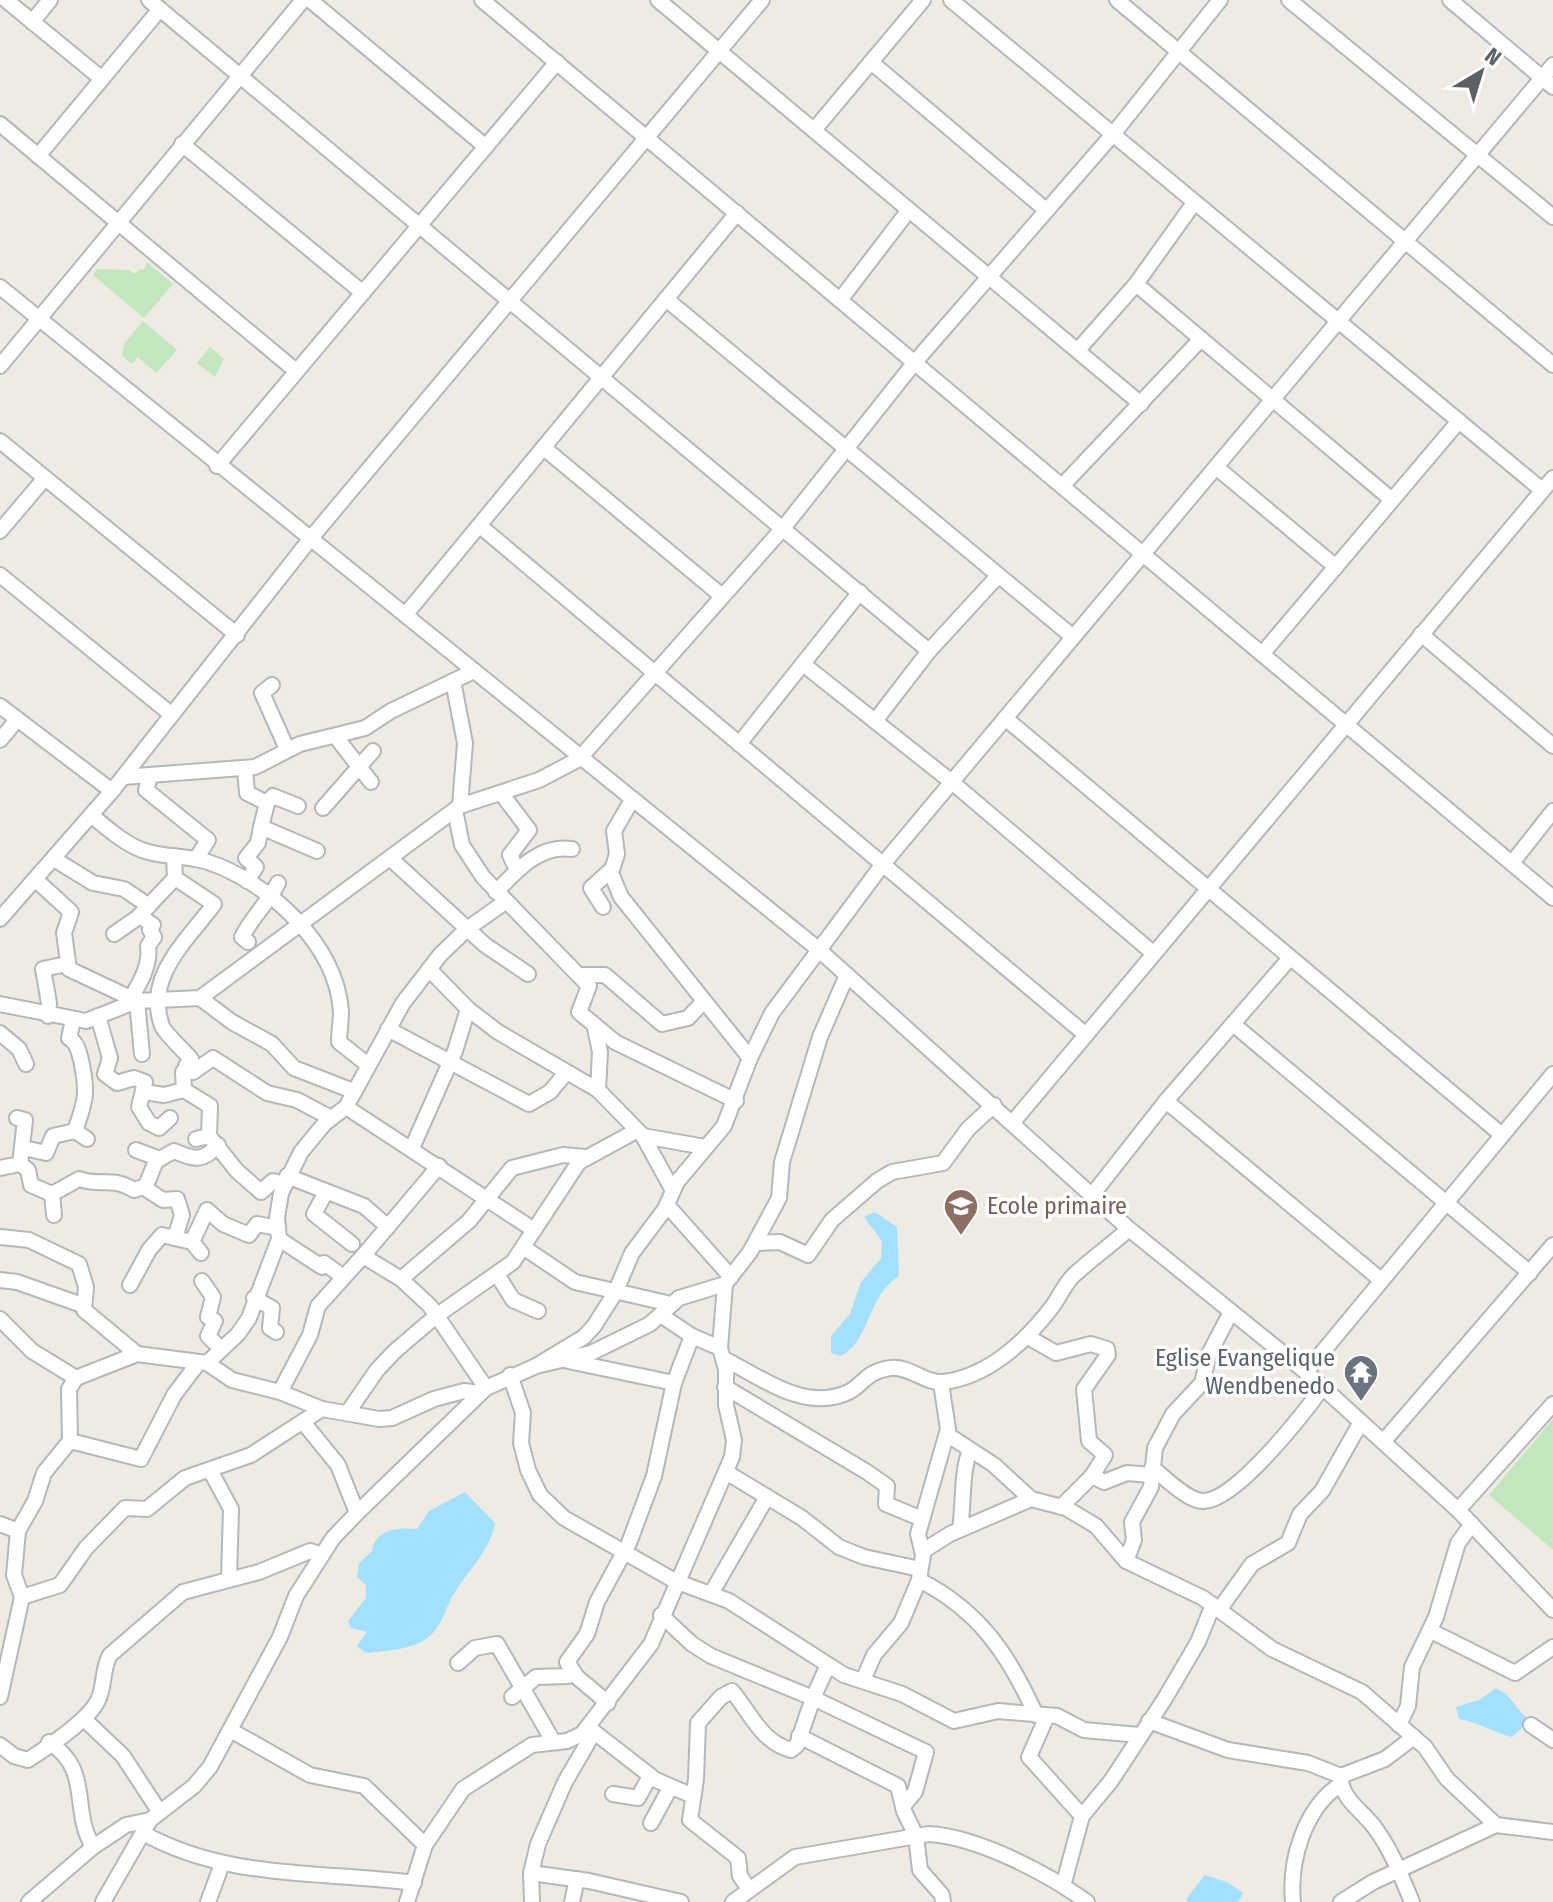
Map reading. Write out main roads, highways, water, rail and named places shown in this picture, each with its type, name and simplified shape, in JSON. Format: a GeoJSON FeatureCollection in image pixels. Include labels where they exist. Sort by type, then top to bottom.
{"type":"FeatureCollection","features":[{"type":"Feature","properties":{"kind":"water"},"geometry":{"type":"Polygon","coordinates":[[[875,1212],[897,1227],[899,1276],[880,1295],[858,1340],[841,1356],[831,1353],[831,1336],[850,1314],[861,1282],[881,1258],[882,1241],[864,1217],[875,1212]]]}},
{"type":"Feature","properties":{"kind":"water"},"geometry":{"type":"Polygon","coordinates":[[[465,1492],[495,1523],[483,1553],[452,1597],[437,1628],[415,1645],[366,1653],[357,1646],[367,1632],[351,1628],[348,1621],[366,1598],[366,1585],[357,1577],[359,1563],[383,1534],[395,1529],[417,1529],[429,1511],[465,1492]]]}},
{"type":"Feature","properties":{"kind":"water"},"geometry":{"type":"Polygon","coordinates":[[[1496,1688],[1507,1695],[1530,1721],[1512,1737],[1459,1719],[1456,1707],[1479,1700],[1496,1688]]]}},
{"type":"Feature","properties":{"kind":"water"},"geometry":{"type":"Polygon","coordinates":[[[1205,1875],[1227,1882],[1243,1893],[1238,1902],[1188,1902],[1186,1899],[1205,1875]]]}},
{"type":"Feature","properties":{"kind":"place","name":"Ecole primaire"},"geometry":{"type":"Point","coordinates":[961,1237]}},
{"type":"Feature","properties":{"kind":"place","name":"Eglise Evangelique Wendbenedo"},"geometry":{"type":"Point","coordinates":[1361,1403]}}]}
